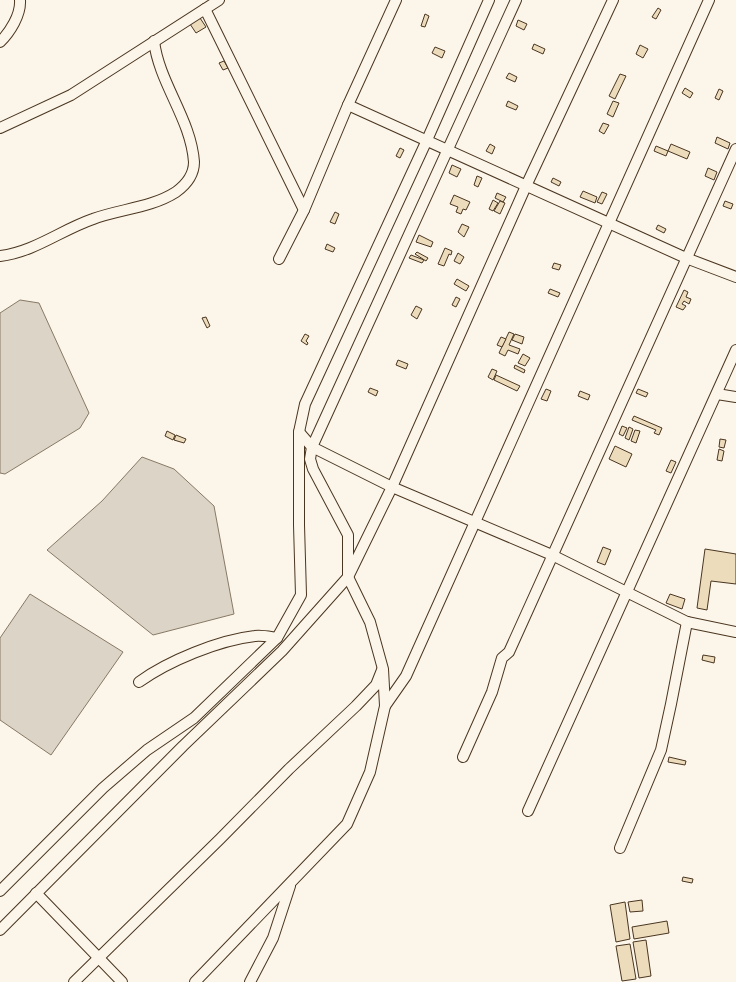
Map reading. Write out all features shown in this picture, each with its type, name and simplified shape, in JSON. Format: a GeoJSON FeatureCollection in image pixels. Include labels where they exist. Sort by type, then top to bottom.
{"type":"FeatureCollection","features":[{"type":"Feature","properties":{"kind":"street"},"geometry":{"type":"LineString","coordinates":[[0,42],[14,23],[19,12],[20,0]]}},
{"type":"Feature","properties":{"kind":"street"},"geometry":{"type":"LineString","coordinates":[[0,128],[71,95],[219,0]]}},
{"type":"Feature","properties":{"kind":"street"},"geometry":{"type":"LineString","coordinates":[[279,259],[304,210],[348,105],[396,0]]}},
{"type":"Feature","properties":{"kind":"street"},"geometry":{"type":"LineString","coordinates":[[0,891],[103,788],[147,750],[194,718],[277,638],[301,595],[299,432],[306,404],[427,140],[489,0]]}},
{"type":"Feature","properties":{"kind":"street"},"geometry":{"type":"LineString","coordinates":[[196,982],[347,824],[370,772],[386,706],[383,669],[370,622],[348,577],[348,536],[313,470],[310,459],[312,447],[516,0]]}},
{"type":"Feature","properties":{"kind":"street"},"geometry":{"type":"LineString","coordinates":[[0,930],[183,746],[282,651],[348,577],[392,487],[526,186],[613,0]]}},
{"type":"Feature","properties":{"kind":"street"},"geometry":{"type":"LineString","coordinates":[[386,706],[406,676],[709,0]]}},
{"type":"Feature","properties":{"kind":"street"},"geometry":{"type":"LineString","coordinates":[[205,10],[304,210]]}},
{"type":"Feature","properties":{"kind":"street"},"geometry":{"type":"LineString","coordinates":[[0,256],[18,253],[94,218],[157,202],[176,192],[189,180],[194,162],[189,138],[161,67],[154,41]]}},
{"type":"Feature","properties":{"kind":"street"},"geometry":{"type":"LineString","coordinates":[[348,105],[686,258],[736,278]]}},
{"type":"Feature","properties":{"kind":"street"},"geometry":{"type":"LineString","coordinates":[[463,757],[492,692],[502,658],[509,652],[736,149]]}},
{"type":"Feature","properties":{"kind":"street"},"geometry":{"type":"LineString","coordinates":[[528,810],[736,350]]}},
{"type":"Feature","properties":{"kind":"street"},"geometry":{"type":"LineString","coordinates":[[717,394],[736,397]]}},
{"type":"Feature","properties":{"kind":"street"},"geometry":{"type":"LineString","coordinates":[[299,432],[312,447],[392,487],[552,555],[687,622],[736,632]]}},
{"type":"Feature","properties":{"kind":"street"},"geometry":{"type":"LineString","coordinates":[[620,848],[660,750],[671,704],[687,622]]}},
{"type":"Feature","properties":{"kind":"street"},"geometry":{"type":"LineString","coordinates":[[139,682],[171,662],[205,650],[256,636],[277,638]]}},
{"type":"Feature","properties":{"kind":"street"},"geometry":{"type":"LineString","coordinates":[[74,982],[376,686],[383,669]]}},
{"type":"Feature","properties":{"kind":"street"},"geometry":{"type":"LineString","coordinates":[[250,982],[273,938],[290,885]]}},
{"type":"Feature","properties":{"kind":"street"},"geometry":{"type":"LineString","coordinates":[[36,893],[122,982]]}},
{"type":"Feature","properties":{"kind":"shaded area"},"geometry":{"type":"Polygon","coordinates":[[[20,300],[39,303],[89,413],[80,428],[5,474],[0,473],[0,313],[20,300]]]}},
{"type":"Feature","properties":{"kind":"shaded area"},"geometry":{"type":"Polygon","coordinates":[[[142,457],[174,469],[214,506],[234,614],[153,635],[47,550],[102,501],[142,457]]]}},
{"type":"Feature","properties":{"kind":"shaded area"},"geometry":{"type":"Polygon","coordinates":[[[30,594],[123,652],[51,755],[0,720],[0,638],[30,594]]]}},
{"type":"Feature","properties":{"kind":"building"},"geometry":{"type":"Polygon","coordinates":[[[658,8],[661,10],[656,19],[652,17],[658,8]]]}},
{"type":"Feature","properties":{"kind":"building"},"geometry":{"type":"Polygon","coordinates":[[[425,14],[429,16],[425,27],[421,26],[425,14]]]}},
{"type":"Feature","properties":{"kind":"building"},"geometry":{"type":"Polygon","coordinates":[[[200,18],[206,27],[196,33],[190,24],[200,18]]]}},
{"type":"Feature","properties":{"kind":"building"},"geometry":{"type":"Polygon","coordinates":[[[518,20],[527,24],[524,30],[516,26],[518,20]]]}},
{"type":"Feature","properties":{"kind":"building"},"geometry":{"type":"Polygon","coordinates":[[[534,44],[545,49],[543,54],[532,49],[534,44]]]}},
{"type":"Feature","properties":{"kind":"building"},"geometry":{"type":"Polygon","coordinates":[[[640,45],[648,49],[643,58],[636,54],[640,45]]]}},
{"type":"Feature","properties":{"kind":"building"},"geometry":{"type":"Polygon","coordinates":[[[435,47],[445,51],[442,58],[432,53],[435,47]]]}},
{"type":"Feature","properties":{"kind":"building"},"geometry":{"type":"Polygon","coordinates":[[[224,61],[228,68],[223,70],[219,63],[224,61]]]}},
{"type":"Feature","properties":{"kind":"building"},"geometry":{"type":"Polygon","coordinates":[[[509,73],[517,77],[515,82],[506,78],[509,73]]]}},
{"type":"Feature","properties":{"kind":"building"},"geometry":{"type":"Polygon","coordinates":[[[620,74],[626,76],[615,99],[609,96],[620,74]]]}},
{"type":"Feature","properties":{"kind":"building"},"geometry":{"type":"Polygon","coordinates":[[[685,88],[693,93],[690,98],[682,93],[685,88]]]}},
{"type":"Feature","properties":{"kind":"building"},"geometry":{"type":"Polygon","coordinates":[[[719,89],[723,91],[719,100],[715,98],[719,89]]]}},
{"type":"Feature","properties":{"kind":"building"},"geometry":{"type":"Polygon","coordinates":[[[508,101],[518,106],[516,110],[506,106],[508,101]]]}},
{"type":"Feature","properties":{"kind":"building"},"geometry":{"type":"Polygon","coordinates":[[[613,101],[619,103],[613,117],[607,114],[613,101]]]}},
{"type":"Feature","properties":{"kind":"building"},"geometry":{"type":"Polygon","coordinates":[[[603,123],[609,125],[604,134],[599,131],[603,123]]]}},
{"type":"Feature","properties":{"kind":"building"},"geometry":{"type":"Polygon","coordinates":[[[717,137],[730,143],[728,149],[715,143],[717,137]]]}},
{"type":"Feature","properties":{"kind":"building"},"geometry":{"type":"Polygon","coordinates":[[[490,144],[495,147],[492,154],[486,151],[490,144]]]}},
{"type":"Feature","properties":{"kind":"building"},"geometry":{"type":"Polygon","coordinates":[[[671,144],[690,152],[687,159],[668,151],[671,144]]]}},
{"type":"Feature","properties":{"kind":"building"},"geometry":{"type":"Polygon","coordinates":[[[656,146],[668,151],[666,156],[654,151],[656,146]]]}},
{"type":"Feature","properties":{"kind":"building"},"geometry":{"type":"Polygon","coordinates":[[[400,148],[404,150],[400,158],[396,156],[400,148]]]}},
{"type":"Feature","properties":{"kind":"building"},"geometry":{"type":"Polygon","coordinates":[[[452,165],[461,169],[457,177],[449,173],[452,165]]]}},
{"type":"Feature","properties":{"kind":"building"},"geometry":{"type":"Polygon","coordinates":[[[708,168],[717,172],[714,180],[705,176],[708,168]]]}},
{"type":"Feature","properties":{"kind":"building"},"geometry":{"type":"Polygon","coordinates":[[[477,176],[482,178],[478,187],[474,185],[477,176]]]}},
{"type":"Feature","properties":{"kind":"building"},"geometry":{"type":"Polygon","coordinates":[[[553,178],[561,182],[559,186],[551,182],[553,178]]]}},
{"type":"Feature","properties":{"kind":"building"},"geometry":{"type":"Polygon","coordinates":[[[583,191],[597,197],[595,203],[580,197],[583,191]]]}},
{"type":"Feature","properties":{"kind":"building"},"geometry":{"type":"Polygon","coordinates":[[[602,192],[607,194],[602,204],[597,202],[602,192]]]}},
{"type":"Feature","properties":{"kind":"building"},"geometry":{"type":"Polygon","coordinates":[[[497,193],[506,197],[503,202],[495,198],[497,193]]]}},
{"type":"Feature","properties":{"kind":"building"},"geometry":{"type":"Polygon","coordinates":[[[454,195],[470,202],[466,210],[463,209],[461,214],[456,212],[458,207],[450,204],[454,195]]]}},
{"type":"Feature","properties":{"kind":"building"},"geometry":{"type":"Polygon","coordinates":[[[493,200],[498,203],[493,211],[489,209],[493,200]]]}},
{"type":"Feature","properties":{"kind":"building"},"geometry":{"type":"Polygon","coordinates":[[[500,201],[505,203],[500,214],[494,211],[500,201]]]}},
{"type":"Feature","properties":{"kind":"building"},"geometry":{"type":"Polygon","coordinates":[[[725,201],[733,204],[731,209],[723,206],[725,201]]]}},
{"type":"Feature","properties":{"kind":"building"},"geometry":{"type":"Polygon","coordinates":[[[335,212],[339,214],[335,224],[330,222],[335,212]]]}},
{"type":"Feature","properties":{"kind":"building"},"geometry":{"type":"Polygon","coordinates":[[[462,224],[469,227],[464,237],[458,232],[462,224]]]}},
{"type":"Feature","properties":{"kind":"building"},"geometry":{"type":"Polygon","coordinates":[[[658,225],[666,229],[664,233],[656,229],[658,225]]]}},
{"type":"Feature","properties":{"kind":"building"},"geometry":{"type":"Polygon","coordinates":[[[419,235],[433,242],[431,247],[416,242],[419,235]]]}},
{"type":"Feature","properties":{"kind":"building"},"geometry":{"type":"Polygon","coordinates":[[[327,244],[335,248],[333,252],[325,249],[327,244]]]}},
{"type":"Feature","properties":{"kind":"building"},"geometry":{"type":"Polygon","coordinates":[[[445,248],[452,251],[451,255],[449,254],[444,266],[438,264],[445,248]]]}},
{"type":"Feature","properties":{"kind":"building"},"geometry":{"type":"Polygon","coordinates":[[[417,252],[428,258],[426,261],[415,254],[417,252]]]}},
{"type":"Feature","properties":{"kind":"building"},"geometry":{"type":"Polygon","coordinates":[[[458,253],[464,257],[460,264],[454,261],[458,253]]]}},
{"type":"Feature","properties":{"kind":"building"},"geometry":{"type":"Polygon","coordinates":[[[411,255],[424,260],[422,263],[409,258],[411,255]]]}},
{"type":"Feature","properties":{"kind":"building"},"geometry":{"type":"Polygon","coordinates":[[[554,263],[561,265],[559,270],[552,268],[554,263]]]}},
{"type":"Feature","properties":{"kind":"building"},"geometry":{"type":"Polygon","coordinates":[[[457,279],[469,286],[466,291],[454,284],[457,279]]]}},
{"type":"Feature","properties":{"kind":"building"},"geometry":{"type":"Polygon","coordinates":[[[550,289],[560,293],[558,297],[548,293],[550,289]]]}},
{"type":"Feature","properties":{"kind":"building"},"geometry":{"type":"Polygon","coordinates":[[[684,290],[688,292],[686,297],[691,299],[689,304],[684,301],[682,304],[686,306],[683,310],[676,307],[684,290]]]}},
{"type":"Feature","properties":{"kind":"building"},"geometry":{"type":"Polygon","coordinates":[[[456,297],[460,299],[456,307],[452,305],[456,297]]]}},
{"type":"Feature","properties":{"kind":"building"},"geometry":{"type":"Polygon","coordinates":[[[416,306],[422,309],[417,319],[411,315],[416,306]]]}},
{"type":"Feature","properties":{"kind":"building"},"geometry":{"type":"Polygon","coordinates":[[[206,317],[210,326],[207,328],[202,318],[206,317]]]}},
{"type":"Feature","properties":{"kind":"building"},"geometry":{"type":"Polygon","coordinates":[[[509,332],[514,334],[509,345],[520,349],[518,354],[508,350],[505,356],[499,353],[509,332]]]}},
{"type":"Feature","properties":{"kind":"building"},"geometry":{"type":"Polygon","coordinates":[[[305,334],[309,336],[306,341],[308,343],[307,345],[301,341],[305,334]]]}},
{"type":"Feature","properties":{"kind":"building"},"geometry":{"type":"Polygon","coordinates":[[[515,334],[524,337],[522,344],[512,340],[515,334]]]}},
{"type":"Feature","properties":{"kind":"building"},"geometry":{"type":"Polygon","coordinates":[[[501,337],[506,339],[502,347],[497,345],[501,337]]]}},
{"type":"Feature","properties":{"kind":"building"},"geometry":{"type":"Polygon","coordinates":[[[523,354],[530,358],[525,366],[518,363],[523,354]]]}},
{"type":"Feature","properties":{"kind":"building"},"geometry":{"type":"Polygon","coordinates":[[[398,360],[408,364],[406,369],[396,365],[398,360]]]}},
{"type":"Feature","properties":{"kind":"building"},"geometry":{"type":"Polygon","coordinates":[[[515,365],[525,370],[524,373],[514,368],[515,365]]]}},
{"type":"Feature","properties":{"kind":"building"},"geometry":{"type":"Polygon","coordinates":[[[492,369],[497,371],[493,380],[488,377],[492,369]]]}},
{"type":"Feature","properties":{"kind":"building"},"geometry":{"type":"Polygon","coordinates":[[[496,375],[520,386],[517,391],[494,380],[496,375]]]}},
{"type":"Feature","properties":{"kind":"building"},"geometry":{"type":"Polygon","coordinates":[[[370,388],[378,391],[376,396],[368,392],[370,388]]]}},
{"type":"Feature","properties":{"kind":"building"},"geometry":{"type":"Polygon","coordinates":[[[546,389],[551,391],[547,401],[541,399],[546,389]]]}},
{"type":"Feature","properties":{"kind":"building"},"geometry":{"type":"Polygon","coordinates":[[[638,389],[648,393],[646,397],[636,393],[638,389]]]}},
{"type":"Feature","properties":{"kind":"building"},"geometry":{"type":"Polygon","coordinates":[[[580,391],[590,395],[588,400],[578,396],[580,391]]]}},
{"type":"Feature","properties":{"kind":"building"},"geometry":{"type":"Polygon","coordinates":[[[634,416],[662,428],[659,435],[654,433],[656,430],[632,420],[634,416]]]}},
{"type":"Feature","properties":{"kind":"building"},"geometry":{"type":"Polygon","coordinates":[[[622,426],[627,428],[623,436],[619,434],[622,426]]]}},
{"type":"Feature","properties":{"kind":"building"},"geometry":{"type":"Polygon","coordinates":[[[629,427],[633,429],[629,440],[625,438],[629,427]]]}},
{"type":"Feature","properties":{"kind":"building"},"geometry":{"type":"Polygon","coordinates":[[[635,430],[640,431],[636,443],[631,441],[635,430]]]}},
{"type":"Feature","properties":{"kind":"building"},"geometry":{"type":"Polygon","coordinates":[[[167,431],[175,435],[173,440],[165,436],[167,431]]]}},
{"type":"Feature","properties":{"kind":"building"},"geometry":{"type":"Polygon","coordinates":[[[176,435],[186,439],[184,443],[174,440],[176,435]]]}},
{"type":"Feature","properties":{"kind":"building"},"geometry":{"type":"Polygon","coordinates":[[[720,439],[726,440],[724,448],[719,447],[720,439]]]}},
{"type":"Feature","properties":{"kind":"building"},"geometry":{"type":"Polygon","coordinates":[[[615,446],[632,454],[626,467],[609,459],[615,446]]]}},
{"type":"Feature","properties":{"kind":"building"},"geometry":{"type":"Polygon","coordinates":[[[719,449],[724,451],[722,461],[717,460],[719,449]]]}},
{"type":"Feature","properties":{"kind":"building"},"geometry":{"type":"Polygon","coordinates":[[[671,460],[676,462],[671,473],[666,471],[671,460]]]}},
{"type":"Feature","properties":{"kind":"building"},"geometry":{"type":"Polygon","coordinates":[[[603,547],[611,550],[605,565],[597,562],[603,547]]]}},
{"type":"Feature","properties":{"kind":"building"},"geometry":{"type":"Polygon","coordinates":[[[705,549],[736,554],[736,584],[711,581],[707,610],[697,608],[705,549]]]}},
{"type":"Feature","properties":{"kind":"building"},"geometry":{"type":"Polygon","coordinates":[[[670,594],[685,599],[682,609],[666,603],[670,594]]]}},
{"type":"Feature","properties":{"kind":"building"},"geometry":{"type":"Polygon","coordinates":[[[703,655],[715,657],[714,663],[702,660],[703,655]]]}},
{"type":"Feature","properties":{"kind":"building"},"geometry":{"type":"Polygon","coordinates":[[[669,757],[686,761],[685,765],[668,762],[669,757]]]}},
{"type":"Feature","properties":{"kind":"building"},"geometry":{"type":"Polygon","coordinates":[[[683,877],[693,879],[692,883],[682,881],[683,877]]]}},
{"type":"Feature","properties":{"kind":"building"},"geometry":{"type":"Polygon","coordinates":[[[642,900],[643,911],[630,912],[628,902],[642,900]]]}},
{"type":"Feature","properties":{"kind":"building"},"geometry":{"type":"Polygon","coordinates":[[[625,902],[630,939],[616,942],[610,905],[625,902]]]}},
{"type":"Feature","properties":{"kind":"building"},"geometry":{"type":"Polygon","coordinates":[[[667,921],[669,933],[634,939],[632,927],[667,921]]]}},
{"type":"Feature","properties":{"kind":"building"},"geometry":{"type":"Polygon","coordinates":[[[646,940],[651,976],[639,978],[633,942],[646,940]]]}},
{"type":"Feature","properties":{"kind":"building"},"geometry":{"type":"Polygon","coordinates":[[[630,944],[636,979],[622,981],[616,946],[630,944]]]}}]}
